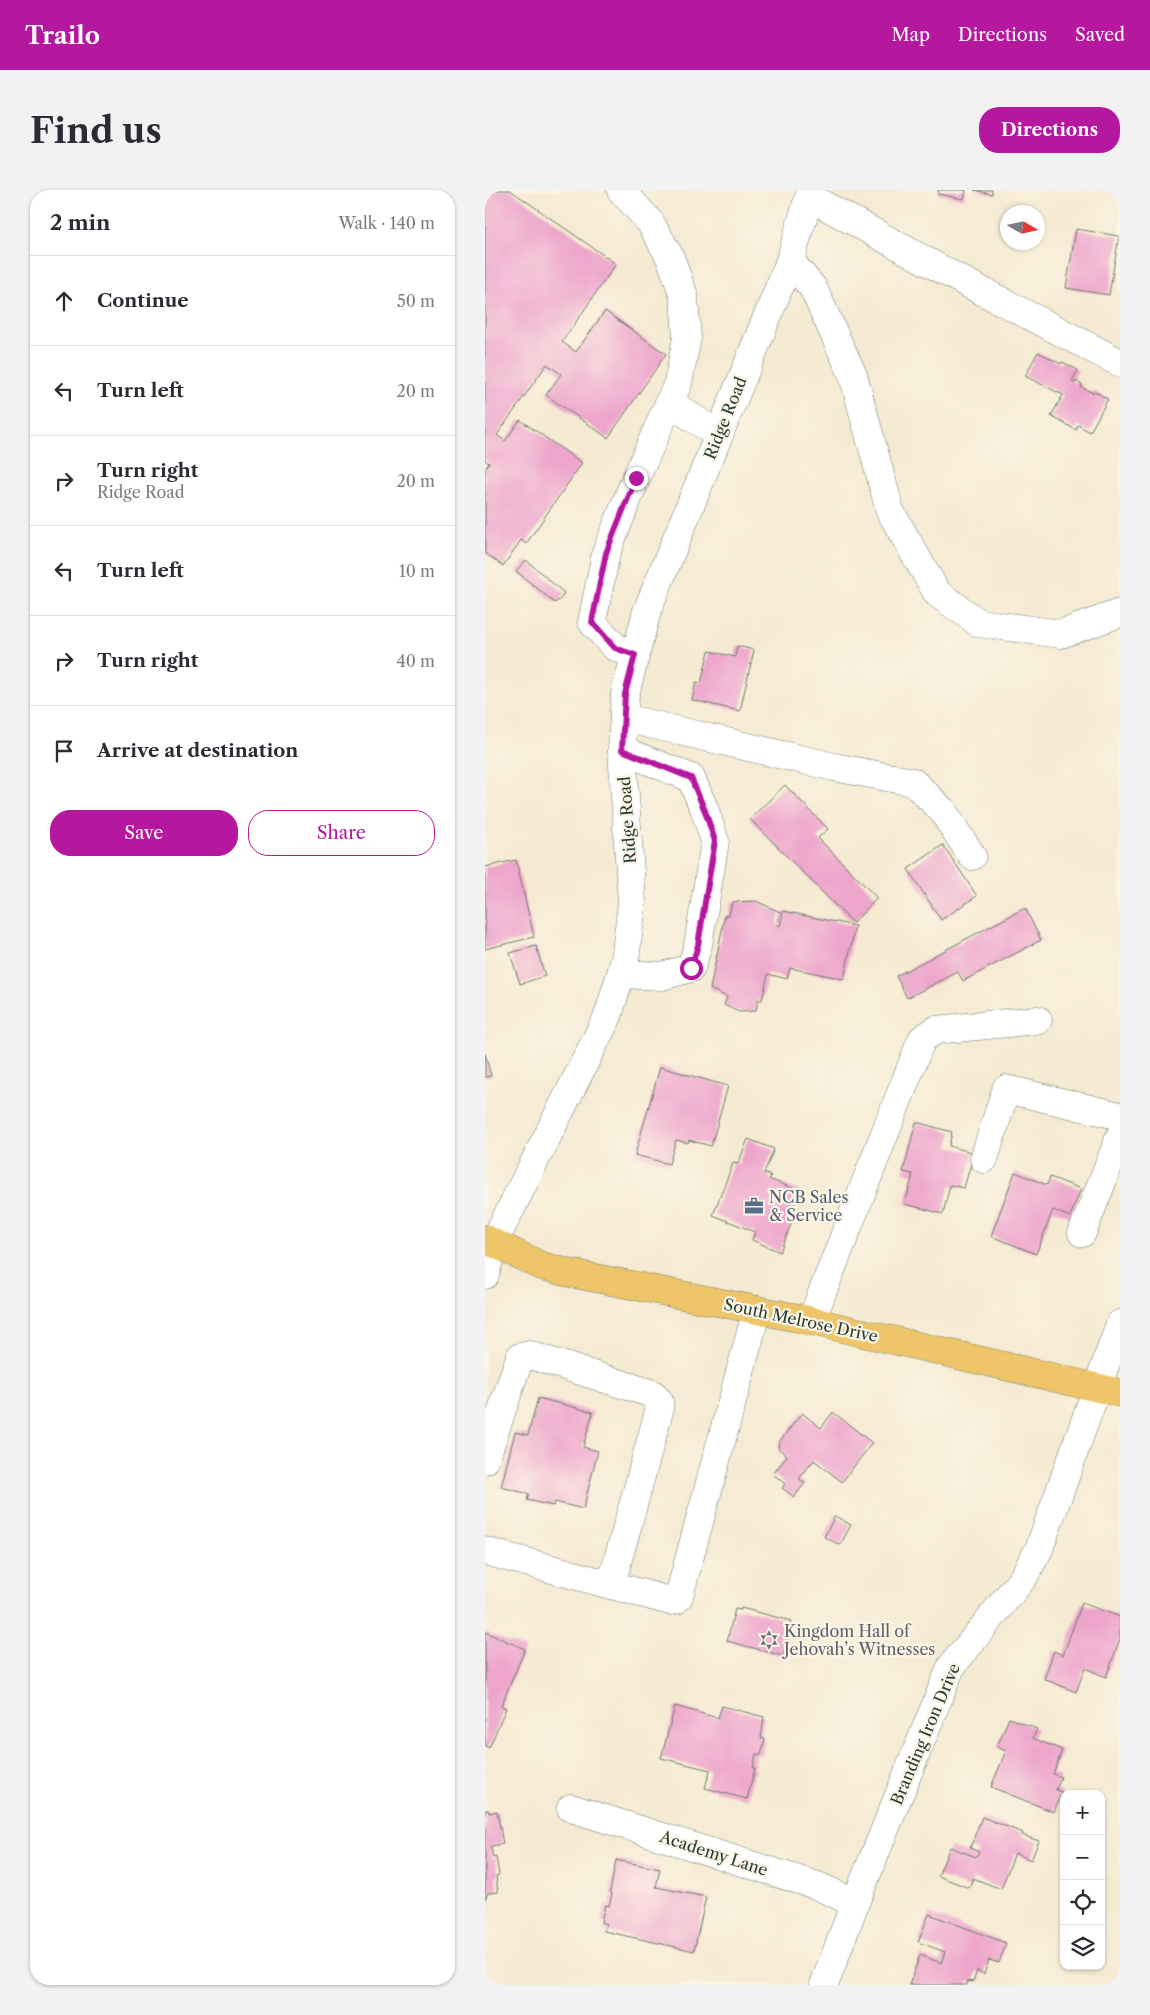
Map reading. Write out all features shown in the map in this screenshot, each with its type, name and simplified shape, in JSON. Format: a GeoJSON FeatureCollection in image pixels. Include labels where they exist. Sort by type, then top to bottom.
{"type":"FeatureCollection","features":[{"type":"Feature","properties":{"kind":"main road","name":"South Melrose Drive"},"geometry":{"type":"LineString","coordinates":[[489,1242],[542,1266],[565,1272],[811,1321],[1108,1390]]}},
{"type":"Feature","properties":{"kind":"street"},"geometry":{"type":"LineString","coordinates":[[621,190],[650,222],[670,257],[685,296],[687,338],[677,383],[606,553],[592,622],[615,648],[635,655]]}},
{"type":"Feature","properties":{"kind":"street"},"geometry":{"type":"LineString","coordinates":[[810,194],[992,297],[1120,363]]}},
{"type":"Feature","properties":{"kind":"street","name":"Ridge Road"},"geometry":{"type":"LineString","coordinates":[[485,1276],[489,1242],[608,1016],[621,974],[625,960],[632,903],[622,750],[625,694],[647,611],[790,260],[810,194]]}},
{"type":"Feature","properties":{"kind":"street"},"geometry":{"type":"LineString","coordinates":[[790,260],[813,288],[853,375],[890,511],[937,593],[979,623],[1061,634],[1120,614]]}},
{"type":"Feature","properties":{"kind":"street"},"geometry":{"type":"LineString","coordinates":[[669,402],[719,434]]}},
{"type":"Feature","properties":{"kind":"street"},"geometry":{"type":"LineString","coordinates":[[624,718],[913,782],[942,810],[972,856]]}},
{"type":"Feature","properties":{"kind":"street"},"geometry":{"type":"LineString","coordinates":[[621,974],[662,976],[691,968],[698,945],[715,841],[691,778],[622,750]]}},
{"type":"Feature","properties":{"kind":"street"},"geometry":{"type":"LineString","coordinates":[[811,1321],[922,1039],[936,1030],[1038,1020]]}},
{"type":"Feature","properties":{"kind":"street"},"geometry":{"type":"LineString","coordinates":[[984,1159],[1005,1089],[1120,1116]]}},
{"type":"Feature","properties":{"kind":"street"},"geometry":{"type":"LineString","coordinates":[[1082,1232],[1120,1136]]}},
{"type":"Feature","properties":{"kind":"street"},"geometry":{"type":"LineString","coordinates":[[485,1551],[670,1601],[675,1600],[679,1596],[757,1310]]}},
{"type":"Feature","properties":{"kind":"street","name":"Branding Iron Drive"},"geometry":{"type":"LineString","coordinates":[[824,1985],[855,1903],[951,1667],[1023,1578],[1039,1549],[1108,1390],[1120,1324]]}},
{"type":"Feature","properties":{"kind":"street"},"geometry":{"type":"LineString","coordinates":[[485,1460],[520,1357],[530,1355],[653,1394],[659,1401],[659,1411],[611,1584]]}},
{"type":"Feature","properties":{"kind":"street","name":"Academy Lane"},"geometry":{"type":"LineString","coordinates":[[571,1808],[818,1886],[855,1903]]}},
{"type":"Feature","properties":{"kind":"building"},"geometry":{"type":"Polygon","coordinates":[[[485,190],[510,190],[616,264],[562,342],[576,352],[605,311],[666,354],[608,438],[546,395],[561,374],[547,364],[497,435],[505,441],[520,420],[582,463],[526,544],[521,540],[503,566],[485,553],[485,469],[489,463],[485,460],[485,190]]]}},
{"type":"Feature","properties":{"kind":"building"},"geometry":{"type":"Polygon","coordinates":[[[938,190],[966,190],[964,199],[938,194],[938,190]]]}},
{"type":"Feature","properties":{"kind":"building"},"geometry":{"type":"Polygon","coordinates":[[[974,190],[992,190],[992,194],[974,190]]]}},
{"type":"Feature","properties":{"kind":"building"},"geometry":{"type":"Polygon","coordinates":[[[1076,229],[1119,236],[1109,295],[1066,288],[1076,229]]]}},
{"type":"Feature","properties":{"kind":"building"},"geometry":{"type":"Polygon","coordinates":[[[1038,352],[1061,364],[1062,362],[1078,370],[1072,381],[1075,383],[1076,381],[1082,385],[1081,387],[1093,393],[1094,391],[1108,399],[1090,432],[1078,425],[1076,430],[1051,416],[1063,395],[1025,376],[1038,352]]]}},
{"type":"Feature","properties":{"kind":"building"},"geometry":{"type":"Polygon","coordinates":[[[526,560],[564,593],[559,601],[555,603],[516,571],[526,560]]]}},
{"type":"Feature","properties":{"kind":"building"},"geometry":{"type":"Polygon","coordinates":[[[737,646],[754,650],[740,711],[692,700],[696,682],[701,683],[709,651],[735,657],[737,646]]]}},
{"type":"Feature","properties":{"kind":"building"},"geometry":{"type":"Polygon","coordinates":[[[785,785],[828,829],[818,838],[877,898],[853,923],[750,819],[785,785]]]}},
{"type":"Feature","properties":{"kind":"building"},"geometry":{"type":"Polygon","coordinates":[[[943,845],[977,896],[941,920],[908,869],[943,845]]]}},
{"type":"Feature","properties":{"kind":"building"},"geometry":{"type":"Polygon","coordinates":[[[516,860],[534,937],[485,949],[485,867],[516,860]]]}},
{"type":"Feature","properties":{"kind":"building"},"geometry":{"type":"Polygon","coordinates":[[[756,901],[780,912],[777,925],[780,926],[783,911],[855,926],[844,979],[790,968],[787,979],[768,974],[762,1000],[758,1000],[756,1011],[739,1012],[724,1005],[727,997],[710,989],[725,915],[729,915],[732,902],[756,901]]]}},
{"type":"Feature","properties":{"kind":"building"},"geometry":{"type":"Polygon","coordinates":[[[1025,908],[1041,940],[963,981],[958,972],[907,998],[896,976],[1025,908]]]}},
{"type":"Feature","properties":{"kind":"building"},"geometry":{"type":"Polygon","coordinates":[[[536,946],[545,976],[520,984],[510,953],[536,946]]]}},
{"type":"Feature","properties":{"kind":"building"},"geometry":{"type":"Polygon","coordinates":[[[485,1054],[491,1076],[485,1077],[485,1054]]]}},
{"type":"Feature","properties":{"kind":"building"},"geometry":{"type":"Polygon","coordinates":[[[660,1067],[728,1086],[711,1146],[689,1140],[688,1143],[676,1140],[669,1164],[635,1155],[660,1067]]]}},
{"type":"Feature","properties":{"kind":"building"},"geometry":{"type":"Polygon","coordinates":[[[916,1122],[952,1132],[949,1146],[974,1153],[964,1188],[950,1185],[943,1214],[905,1204],[913,1174],[903,1172],[916,1122]]]}},
{"type":"Feature","properties":{"kind":"building"},"geometry":{"type":"Polygon","coordinates":[[[748,1139],[774,1149],[764,1173],[771,1176],[769,1179],[800,1191],[790,1218],[793,1219],[780,1252],[752,1240],[755,1232],[713,1215],[733,1163],[738,1164],[748,1139]]]}},
{"type":"Feature","properties":{"kind":"building"},"geometry":{"type":"Polygon","coordinates":[[[1015,1172],[1047,1185],[1050,1177],[1081,1189],[1070,1217],[1053,1210],[1036,1254],[991,1236],[1015,1172]]]}},
{"type":"Feature","properties":{"kind":"building"},"geometry":{"type":"Polygon","coordinates":[[[538,1398],[593,1412],[583,1447],[598,1451],[583,1509],[555,1502],[553,1506],[527,1500],[529,1494],[501,1487],[515,1432],[528,1435],[538,1398]]]}},
{"type":"Feature","properties":{"kind":"building"},"geometry":{"type":"Polygon","coordinates":[[[833,1412],[872,1443],[842,1482],[814,1460],[799,1479],[805,1483],[794,1497],[782,1488],[785,1484],[773,1474],[787,1456],[778,1448],[779,1442],[802,1413],[821,1428],[833,1412]]]}},
{"type":"Feature","properties":{"kind":"building"},"geometry":{"type":"Polygon","coordinates":[[[835,1516],[851,1525],[840,1545],[824,1537],[835,1516]]]}},
{"type":"Feature","properties":{"kind":"building"},"geometry":{"type":"Polygon","coordinates":[[[1082,1603],[1120,1617],[1120,1639],[1106,1677],[1085,1668],[1076,1692],[1044,1679],[1054,1651],[1063,1655],[1082,1603]]]}},
{"type":"Feature","properties":{"kind":"building"},"geometry":{"type":"Polygon","coordinates":[[[741,1608],[791,1621],[783,1656],[727,1641],[735,1609],[741,1610],[741,1608]]]}},
{"type":"Feature","properties":{"kind":"building"},"geometry":{"type":"Polygon","coordinates":[[[485,1632],[525,1649],[501,1706],[506,1708],[489,1748],[485,1746],[485,1632]]]}},
{"type":"Feature","properties":{"kind":"building"},"geometry":{"type":"Polygon","coordinates":[[[675,1706],[718,1718],[722,1706],[764,1717],[761,1738],[765,1739],[761,1755],[756,1754],[753,1768],[755,1768],[747,1799],[705,1788],[710,1770],[661,1758],[675,1706]]]}},
{"type":"Feature","properties":{"kind":"building"},"geometry":{"type":"Polygon","coordinates":[[[1009,1718],[1037,1729],[1033,1738],[1062,1750],[1053,1774],[1061,1777],[1056,1790],[1060,1791],[1060,1797],[1054,1812],[991,1787],[1006,1751],[997,1747],[1009,1718]]]}},
{"type":"Feature","properties":{"kind":"building"},"geometry":{"type":"Polygon","coordinates":[[[485,1810],[488,1810],[489,1813],[497,1811],[503,1844],[491,1846],[493,1858],[496,1857],[499,1875],[496,1876],[498,1892],[488,1893],[485,1899],[485,1810]]]}},
{"type":"Feature","properties":{"kind":"building"},"geometry":{"type":"Polygon","coordinates":[[[982,1817],[1039,1841],[1031,1860],[1015,1853],[1001,1889],[973,1878],[969,1888],[938,1876],[950,1847],[976,1857],[979,1852],[970,1848],[982,1817]]]}},
{"type":"Feature","properties":{"kind":"building"},"geometry":{"type":"Polygon","coordinates":[[[616,1860],[660,1869],[656,1887],[706,1897],[694,1951],[604,1931],[606,1924],[601,1922],[605,1905],[609,1906],[616,1860]]]}},
{"type":"Feature","properties":{"kind":"building"},"geometry":{"type":"Polygon","coordinates":[[[929,1914],[1006,1943],[999,1963],[989,1960],[984,1974],[977,1971],[973,1982],[968,1981],[967,1985],[909,1985],[920,1955],[941,1963],[945,1952],[918,1942],[929,1914]]]}},
{"type":"Feature","properties":{"kind":"place","name":"NCB Sales & Service"},"geometry":{"type":"Point","coordinates":[754,1206]}},
{"type":"Feature","properties":{"kind":"place","name":"Kingdom Hall of Jehovah’s Witnesses"},"geometry":{"type":"Point","coordinates":[769,1640]}},
{"type":"Feature","properties":{"kind":"route"},"geometry":{"type":"LineString","coordinates":[[636,478],[606,553],[592,622],[615,648],[635,655],[625,694],[622,750],[691,778],[715,841],[698,945],[691,968]]}}]}
